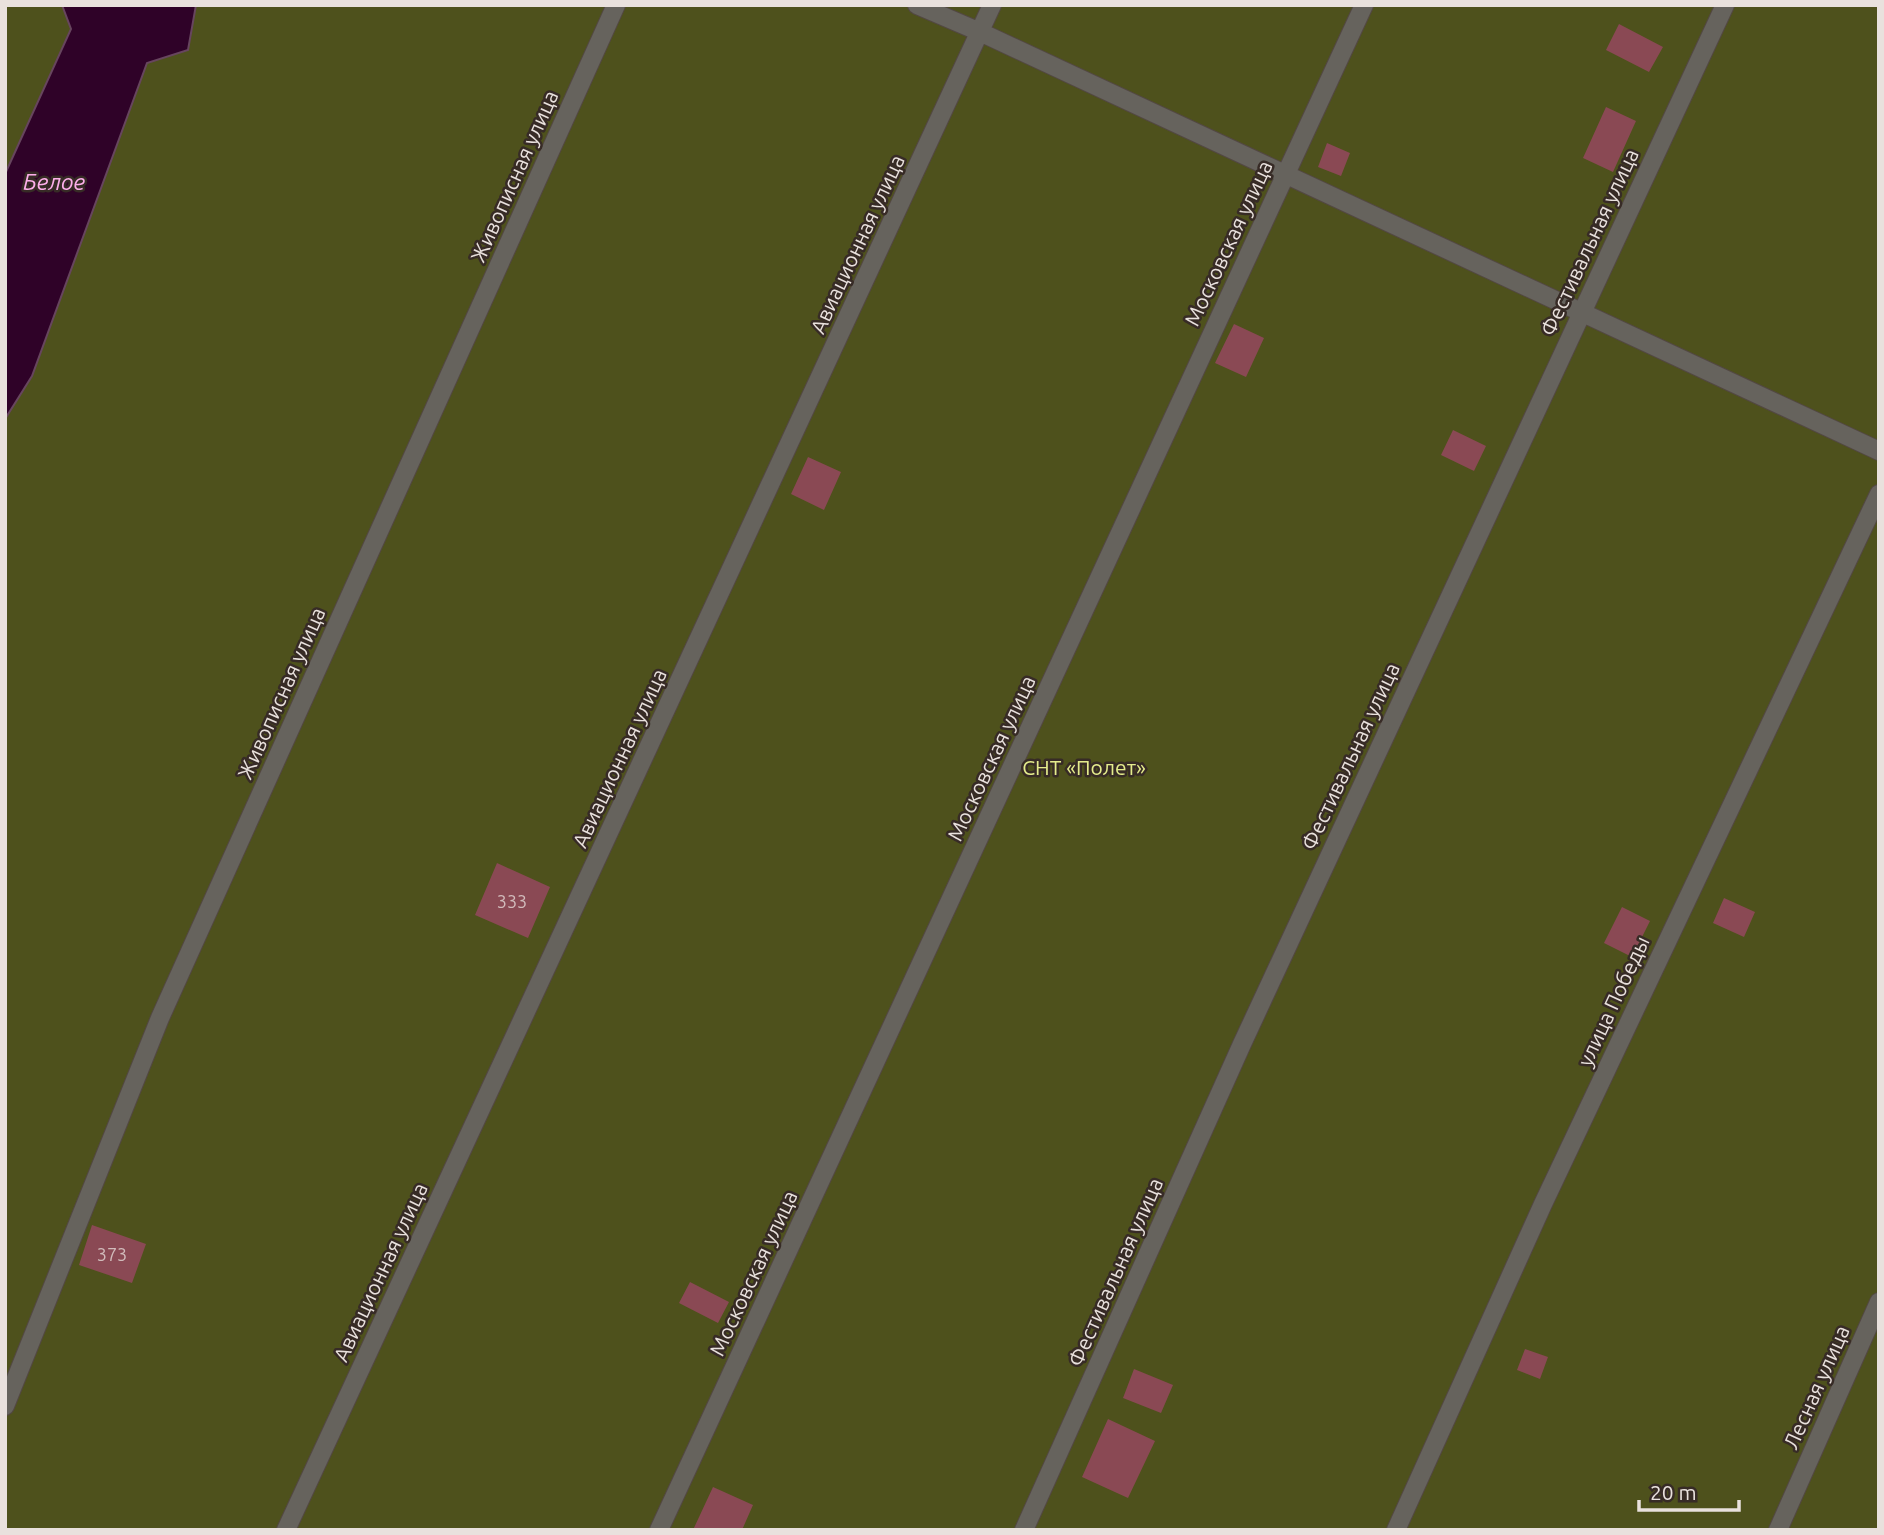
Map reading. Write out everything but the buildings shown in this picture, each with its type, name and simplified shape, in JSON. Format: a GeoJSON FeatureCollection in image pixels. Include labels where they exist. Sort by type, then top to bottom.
{"type":"FeatureCollection","features":[{"type":"Feature","properties":{"kind":"street","name":"Живописная улица"},"geometry":{"type":"LineString","coordinates":[[5,1406],[160,1018],[615,5]]}},
{"type":"Feature","properties":{"kind":"street"},"geometry":{"type":"LineString","coordinates":[[917,5],[1879,451]]}},
{"type":"Feature","properties":{"kind":"street","name":"Авиационная улица"},"geometry":{"type":"LineString","coordinates":[[286,1530],[992,5]]}},
{"type":"Feature","properties":{"kind":"street","name":"Московская улица"},"geometry":{"type":"LineString","coordinates":[[659,1530],[1364,5]]}},
{"type":"Feature","properties":{"kind":"street","name":"Фестивальная улица"},"geometry":{"type":"LineString","coordinates":[[1024,1530],[1248,1031],[1725,5]]}},
{"type":"Feature","properties":{"kind":"street","name":"улица Победы"},"geometry":{"type":"LineString","coordinates":[[1396,1530],[1542,1203],[1879,494]]}},
{"type":"Feature","properties":{"kind":"street","name":"Лесная улица"},"geometry":{"type":"LineString","coordinates":[[1778,1530],[1879,1302]]}},
{"type":"Feature","properties":{"kind":"green space"},"geometry":{"type":"Polygon","coordinates":[[[5,5],[62,5],[71,29],[5,174],[5,5]]]}},
{"type":"Feature","properties":{"kind":"green space","name":"СНТ «Полет»"},"geometry":{"type":"Polygon","coordinates":[[[196,5],[1879,5],[1879,1530],[5,1530],[5,419],[32,376],[147,63],[188,50],[196,5]]]}},
{"type":"Feature","properties":{"kind":"water","name":"Белое"},"geometry":{"type":"Polygon","coordinates":[[[62,5],[196,5],[188,50],[147,63],[32,376],[5,419],[5,174],[71,29],[62,5]]]}}]}
